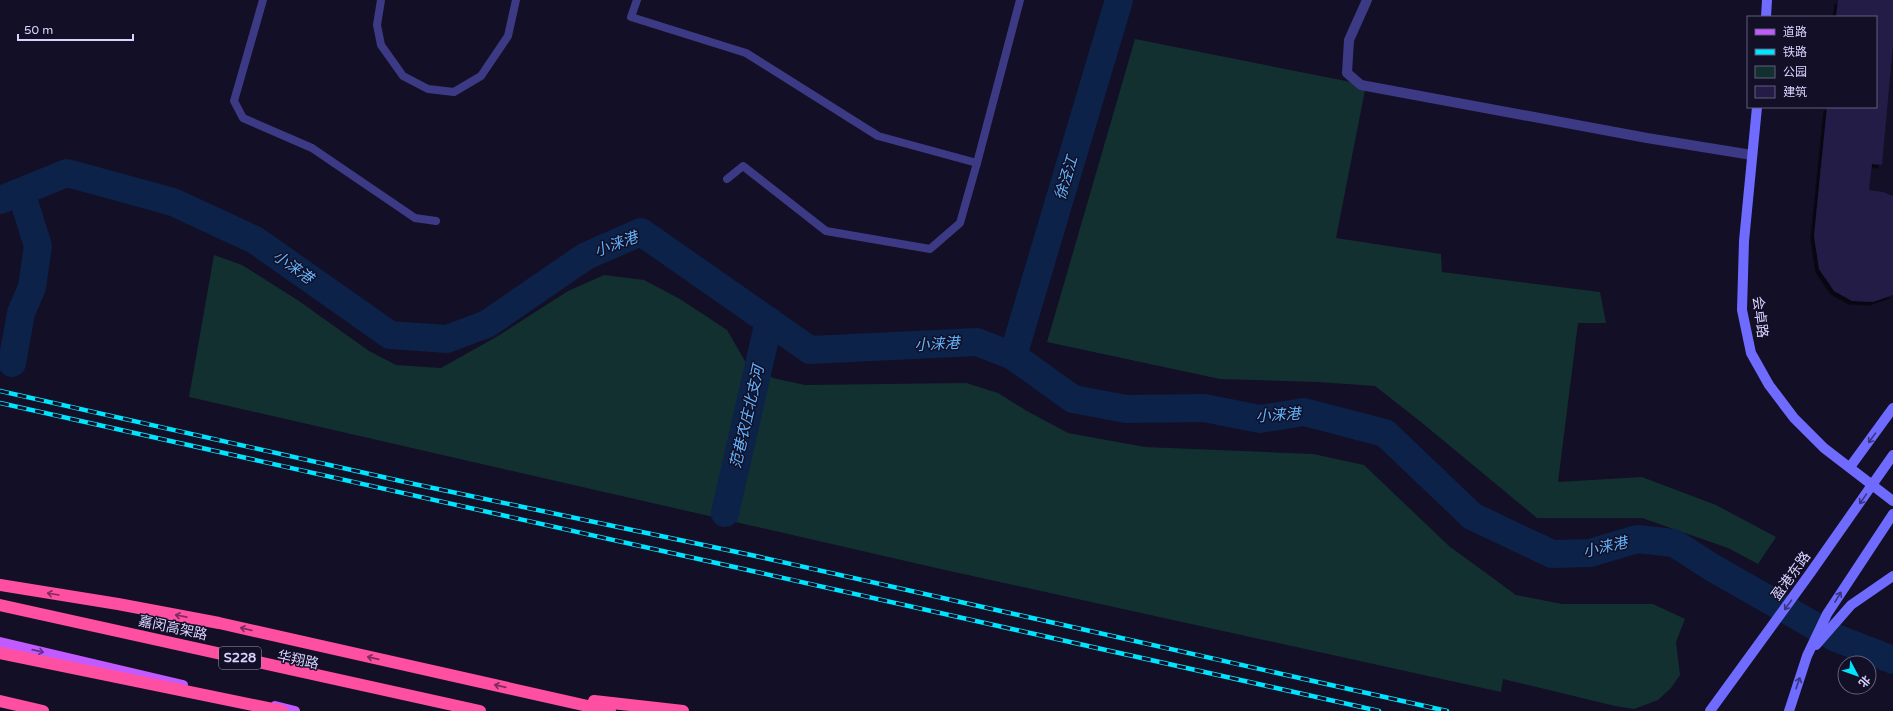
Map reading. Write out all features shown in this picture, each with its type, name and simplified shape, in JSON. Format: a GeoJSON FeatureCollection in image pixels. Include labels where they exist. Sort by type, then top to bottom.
{"type":"FeatureCollection","features":[{"type":"Feature","properties":{"kind":"highway"},"geometry":{"type":"LineString","coordinates":[[0,585],[118,604],[219,623],[610,711]]}},
{"type":"Feature","properties":{"kind":"highway","name":"嘉闵高架路"},"geometry":{"type":"LineString","coordinates":[[2,609],[480,711]]}},
{"type":"Feature","properties":{"kind":"highway"},"geometry":{"type":"LineString","coordinates":[[0,652],[282,711]]}},
{"type":"Feature","properties":{"kind":"highway"},"geometry":{"type":"LineString","coordinates":[[538,695],[683,711]]}},
{"type":"Feature","properties":{"kind":"highway"},"geometry":{"type":"LineString","coordinates":[[0,701],[43,711]]}},
{"type":"Feature","properties":{"kind":"main road"},"geometry":{"type":"LineString","coordinates":[[1766,16],[1767,0]]}},
{"type":"Feature","properties":{"kind":"main road","name":"会卓路"},"geometry":{"type":"LineString","coordinates":[[1757,108],[1744,241],[1742,310],[1751,352],[1769,385],[1794,418],[1824,448],[1893,502]]}},
{"type":"Feature","properties":{"kind":"main road"},"geometry":{"type":"LineString","coordinates":[[1850,468],[1893,408]]}},
{"type":"Feature","properties":{"kind":"main road","name":"盈港东路"},"geometry":{"type":"LineString","coordinates":[[1710,711],[1811,572],[1893,455]]}},
{"type":"Feature","properties":{"kind":"main road"},"geometry":{"type":"LineString","coordinates":[[1789,711],[1807,656],[1827,614],[1893,514]]}},
{"type":"Feature","properties":{"kind":"main road"},"geometry":{"type":"LineString","coordinates":[[1807,656],[1851,605],[1893,576]]}},
{"type":"Feature","properties":{"kind":"main road","name":"华翔路"},"geometry":{"type":"LineString","coordinates":[[2,609],[469,711]]}},
{"type":"Feature","properties":{"kind":"main road"},"geometry":{"type":"LineString","coordinates":[[0,642],[295,711]]}},
{"type":"Feature","properties":{"kind":"street"},"geometry":{"type":"LineString","coordinates":[[1367,0],[1349,40],[1347,73],[1361,84],[1647,138],[1752,155]]}},
{"type":"Feature","properties":{"kind":"lane"},"geometry":{"type":"LineString","coordinates":[[263,0],[234,101],[243,118],[312,148],[415,218],[436,221]]}},
{"type":"Feature","properties":{"kind":"lane"},"geometry":{"type":"LineString","coordinates":[[381,0],[377,24],[381,45],[403,76],[428,89],[454,92],[481,76],[508,36],[516,0]]}},
{"type":"Feature","properties":{"kind":"lane"},"geometry":{"type":"LineString","coordinates":[[637,0],[631,17],[746,53],[878,136],[977,163]]}},
{"type":"Feature","properties":{"kind":"lane"},"geometry":{"type":"LineString","coordinates":[[727,180],[743,166],[826,231],[930,249],[960,222],[974,179],[1020,0]]}},
{"type":"Feature","properties":{"kind":"green space"},"geometry":{"type":"Polygon","coordinates":[[[1135,39],[1366,85],[1336,238],[1441,254],[1442,272],[1600,292],[1606,323],[1578,323],[1558,482],[1642,477],[1716,505],[1776,537],[1758,564],[1728,548],[1642,518],[1537,518],[1375,386],[1318,382],[1220,379],[1047,342],[1135,39]]]}},
{"type":"Feature","properties":{"kind":"green space"},"geometry":{"type":"Polygon","coordinates":[[[214,255],[242,265],[299,301],[369,351],[396,365],[441,368],[498,336],[568,291],[604,275],[644,280],[680,299],[727,330],[745,361],[773,378],[805,385],[966,383],[998,393],[1027,411],[1068,433],[1145,447],[1313,454],[1364,465],[1449,546],[1516,595],[1562,604],[1653,604],[1685,619],[1676,642],[1680,675],[1671,688],[1658,700],[1634,709],[1615,706],[1503,679],[1501,692],[945,570],[189,397],[214,255]]]}},
{"type":"Feature","properties":{"kind":"building"},"geometry":{"type":"Polygon","coordinates":[[[1838,0],[1893,0],[1893,45],[1882,165],[1872,164],[1869,190],[1883,192],[1893,196],[1893,295],[1873,302],[1852,301],[1834,291],[1819,269],[1814,236],[1827,108],[1877,108],[1877,16],[1836,16],[1838,0]]]}},
{"type":"Feature","properties":{"kind":"waterway","name":"徐泾江"},"geometry":{"type":"LineString","coordinates":[[1013,356],[1119,0]]}},
{"type":"Feature","properties":{"kind":"waterway","name":"小涞港"},"geometry":{"type":"LineString","coordinates":[[0,200],[67,173],[173,202],[255,240],[390,335],[447,339],[487,324],[586,256],[641,232],[810,350],[977,342],[1013,356],[1073,399],[1126,409],[1204,408],[1260,419],[1304,412],[1385,433],[1472,516],[1552,554],[1590,553],[1637,539],[1674,543],[1713,568],[1836,638],[1893,660]]}},
{"type":"Feature","properties":{"kind":"waterway"},"geometry":{"type":"LineString","coordinates":[[12,363],[21,313],[32,287],[38,246],[21,192]]}},
{"type":"Feature","properties":{"kind":"waterway","name":"范巷农庄北支河"},"geometry":{"type":"LineString","coordinates":[[725,513],[769,321]]}},
{"type":"Feature","properties":{"kind":"railway"},"geometry":{"type":"LineString","coordinates":[[0,391],[414,484],[751,555],[1447,711]]}},
{"type":"Feature","properties":{"kind":"railway"},"geometry":{"type":"LineString","coordinates":[[0,403],[1379,711]]}}]}
